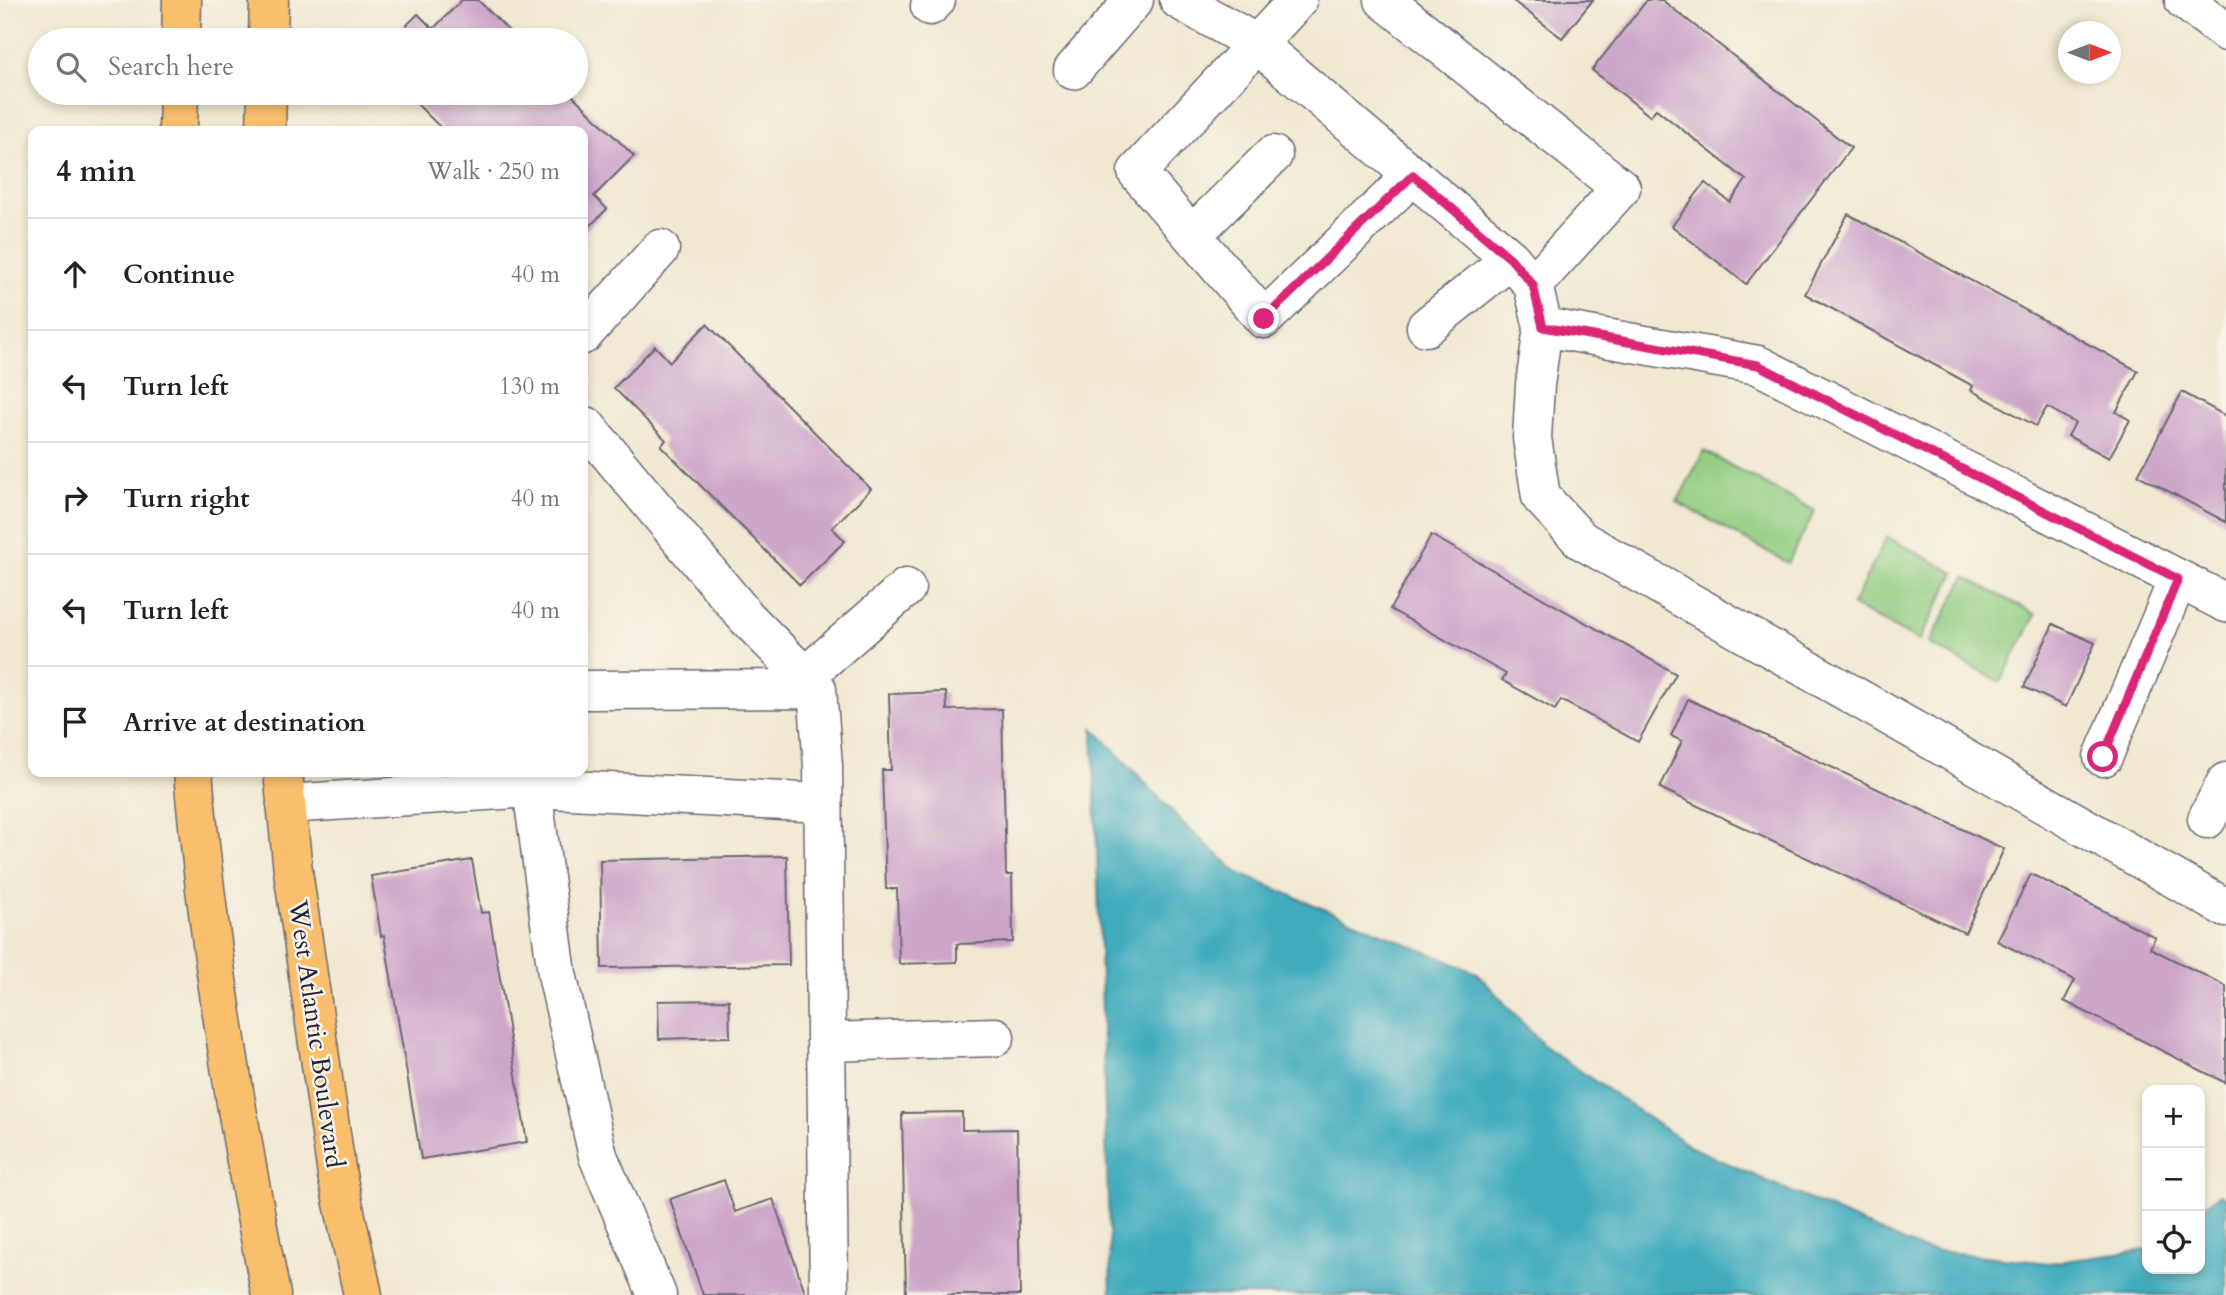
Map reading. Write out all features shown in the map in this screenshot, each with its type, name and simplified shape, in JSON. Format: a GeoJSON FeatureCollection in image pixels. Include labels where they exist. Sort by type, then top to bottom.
{"type":"FeatureCollection","features":[{"type":"Feature","properties":{"kind":"main road"},"geometry":{"type":"LineString","coordinates":[[181,28],[182,0]]}},
{"type":"Feature","properties":{"kind":"main road"},"geometry":{"type":"LineString","coordinates":[[268,28],[269,0]]}},
{"type":"Feature","properties":{"kind":"main road"},"geometry":{"type":"LineString","coordinates":[[178,126],[179,105]]}},
{"type":"Feature","properties":{"kind":"main road"},"geometry":{"type":"LineString","coordinates":[[266,126],[267,105]]}},
{"type":"Feature","properties":{"kind":"main road"},"geometry":{"type":"LineString","coordinates":[[193,777],[201,869],[237,1110],[271,1295]]}},
{"type":"Feature","properties":{"kind":"main road","name":"West Atlantic Boulevard"},"geometry":{"type":"LineString","coordinates":[[284,788],[293,871],[337,1175],[363,1295]]}},
{"type":"Feature","properties":{"kind":"street"},"geometry":{"type":"LineString","coordinates":[[1073,70],[1134,0]]}},
{"type":"Feature","properties":{"kind":"street"},"geometry":{"type":"LineString","coordinates":[[1179,0],[1257,44],[1413,175],[1522,272],[1543,327],[1535,385],[1532,438],[1541,497],[1581,540],[2226,908]]}},
{"type":"Feature","properties":{"kind":"street"},"geometry":{"type":"LineString","coordinates":[[1298,0],[1137,172],[1264,319],[1413,175]]}},
{"type":"Feature","properties":{"kind":"street"},"geometry":{"type":"LineString","coordinates":[[1384,0],[1621,188],[1522,272],[1426,327]]}},
{"type":"Feature","properties":{"kind":"street"},"geometry":{"type":"LineString","coordinates":[[2184,0],[2226,32]]}},
{"type":"Feature","properties":{"kind":"street"},"geometry":{"type":"LineString","coordinates":[[1192,235],[1273,155]]}},
{"type":"Feature","properties":{"kind":"street"},"geometry":{"type":"LineString","coordinates":[[588,329],[660,249]]}},
{"type":"Feature","properties":{"kind":"street"},"geometry":{"type":"LineString","coordinates":[[1543,327],[1758,365],[2226,603]]}},
{"type":"Feature","properties":{"kind":"street"},"geometry":{"type":"LineString","coordinates":[[588,428],[746,617],[811,683],[823,765],[829,1295]]}},
{"type":"Feature","properties":{"kind":"street"},"geometry":{"type":"LineString","coordinates":[[2103,757],[2178,579]]}},
{"type":"Feature","properties":{"kind":"street"},"geometry":{"type":"LineString","coordinates":[[588,690],[811,683],[906,587]]}},
{"type":"Feature","properties":{"kind":"street"},"geometry":{"type":"LineString","coordinates":[[284,788],[531,780],[823,803]]}},
{"type":"Feature","properties":{"kind":"street"},"geometry":{"type":"LineString","coordinates":[[531,780],[557,974],[598,1156],[657,1295]]}},
{"type":"Feature","properties":{"kind":"street"},"geometry":{"type":"LineString","coordinates":[[2207,819],[2226,782]]}},
{"type":"Feature","properties":{"kind":"street"},"geometry":{"type":"LineString","coordinates":[[826,1042],[995,1037]]}},
{"type":"Feature","properties":{"kind":"green space"},"geometry":{"type":"Polygon","coordinates":[[[1704,451],[1815,511],[1788,563],[1677,502],[1704,451]]]}},
{"type":"Feature","properties":{"kind":"green space"},"geometry":{"type":"Polygon","coordinates":[[[1887,537],[1955,573],[1919,641],[1852,605],[1887,537]]]}},
{"type":"Feature","properties":{"kind":"green space"},"geometry":{"type":"Polygon","coordinates":[[[1965,577],[2036,615],[2000,682],[1929,644],[1965,577]]]}},
{"type":"Feature","properties":{"kind":"water"},"geometry":{"type":"Polygon","coordinates":[[[1093,728],[1187,827],[1238,873],[1477,973],[1544,1046],[1691,1147],[1920,1249],[2049,1263],[2142,1251],[2142,1274],[2205,1274],[2205,1206],[2219,1194],[2226,1197],[2226,1295],[1111,1295],[1093,728]]]}},
{"type":"Feature","properties":{"kind":"building"},"geometry":{"type":"Polygon","coordinates":[[[462,0],[478,0],[506,28],[434,28],[462,0]]]}},
{"type":"Feature","properties":{"kind":"building"},"geometry":{"type":"Polygon","coordinates":[[[1512,0],[1593,0],[1562,38],[1512,0]]]}},
{"type":"Feature","properties":{"kind":"building"},"geometry":{"type":"Polygon","coordinates":[[[1647,0],[1662,0],[1851,148],[1746,284],[1672,226],[1705,183],[1730,202],[1746,180],[1656,109],[1650,116],[1592,70],[1647,0]]]}},
{"type":"Feature","properties":{"kind":"building"},"geometry":{"type":"Polygon","coordinates":[[[418,14],[432,28],[404,28],[418,14]]]}},
{"type":"Feature","properties":{"kind":"building"},"geometry":{"type":"Polygon","coordinates":[[[418,105],[582,105],[634,156],[594,196],[607,209],[588,228],[588,126],[439,126],[418,105]]]}},
{"type":"Feature","properties":{"kind":"building"},"geometry":{"type":"Polygon","coordinates":[[[1848,214],[2138,371],[2116,412],[2130,420],[2109,458],[2068,436],[2075,423],[2047,407],[2036,426],[1971,390],[1973,386],[1805,294],[1848,214]]]}},
{"type":"Feature","properties":{"kind":"building"},"geometry":{"type":"Polygon","coordinates":[[[707,324],[871,489],[832,528],[845,541],[800,585],[661,446],[666,440],[614,388],[655,346],[670,362],[707,324]]]}},
{"type":"Feature","properties":{"kind":"building"},"geometry":{"type":"Polygon","coordinates":[[[2182,392],[2226,416],[2226,522],[2138,475],[2182,392]]]}},
{"type":"Feature","properties":{"kind":"building"},"geometry":{"type":"Polygon","coordinates":[[[1431,535],[1676,674],[1638,742],[1561,700],[1555,710],[1502,680],[1506,674],[1390,609],[1431,535]]]}},
{"type":"Feature","properties":{"kind":"building"},"geometry":{"type":"Polygon","coordinates":[[[2053,624],[2095,643],[2066,707],[2024,687],[2053,624]]]}},
{"type":"Feature","properties":{"kind":"building"},"geometry":{"type":"Polygon","coordinates":[[[946,692],[947,710],[1002,709],[1006,875],[1012,875],[1013,942],[957,944],[957,962],[899,964],[897,889],[886,889],[882,770],[891,770],[889,694],[946,692]]]}},
{"type":"Feature","properties":{"kind":"building"},"geometry":{"type":"Polygon","coordinates":[[[1688,699],[2004,849],[1965,933],[1660,788],[1682,741],[1671,736],[1688,699]]]}},
{"type":"Feature","properties":{"kind":"building"},"geometry":{"type":"Polygon","coordinates":[[[787,856],[789,965],[602,968],[600,860],[787,856]]]}},
{"type":"Feature","properties":{"kind":"building"},"geometry":{"type":"Polygon","coordinates":[[[472,860],[481,913],[489,912],[527,1142],[421,1159],[384,935],[381,936],[371,876],[472,860]]]}},
{"type":"Feature","properties":{"kind":"building"},"geometry":{"type":"Polygon","coordinates":[[[2031,874],[2155,937],[2150,948],[2226,986],[2226,1083],[2064,1001],[2075,980],[1997,941],[2031,874]]]}},
{"type":"Feature","properties":{"kind":"building"},"geometry":{"type":"Polygon","coordinates":[[[729,1000],[730,1037],[659,1039],[658,1001],[729,1000]]]}},
{"type":"Feature","properties":{"kind":"building"},"geometry":{"type":"Polygon","coordinates":[[[962,1112],[962,1130],[1017,1129],[1020,1295],[906,1295],[902,1113],[962,1112]]]}},
{"type":"Feature","properties":{"kind":"building"},"geometry":{"type":"Polygon","coordinates":[[[724,1180],[735,1212],[773,1199],[806,1295],[703,1295],[670,1199],[724,1180]]]}},
{"type":"Feature","properties":{"kind":"route"},"geometry":{"type":"LineString","coordinates":[[1264,319],[1413,175],[1511,259],[1533,285],[1543,327],[1758,365],[2178,579],[2103,757]]}}]}
